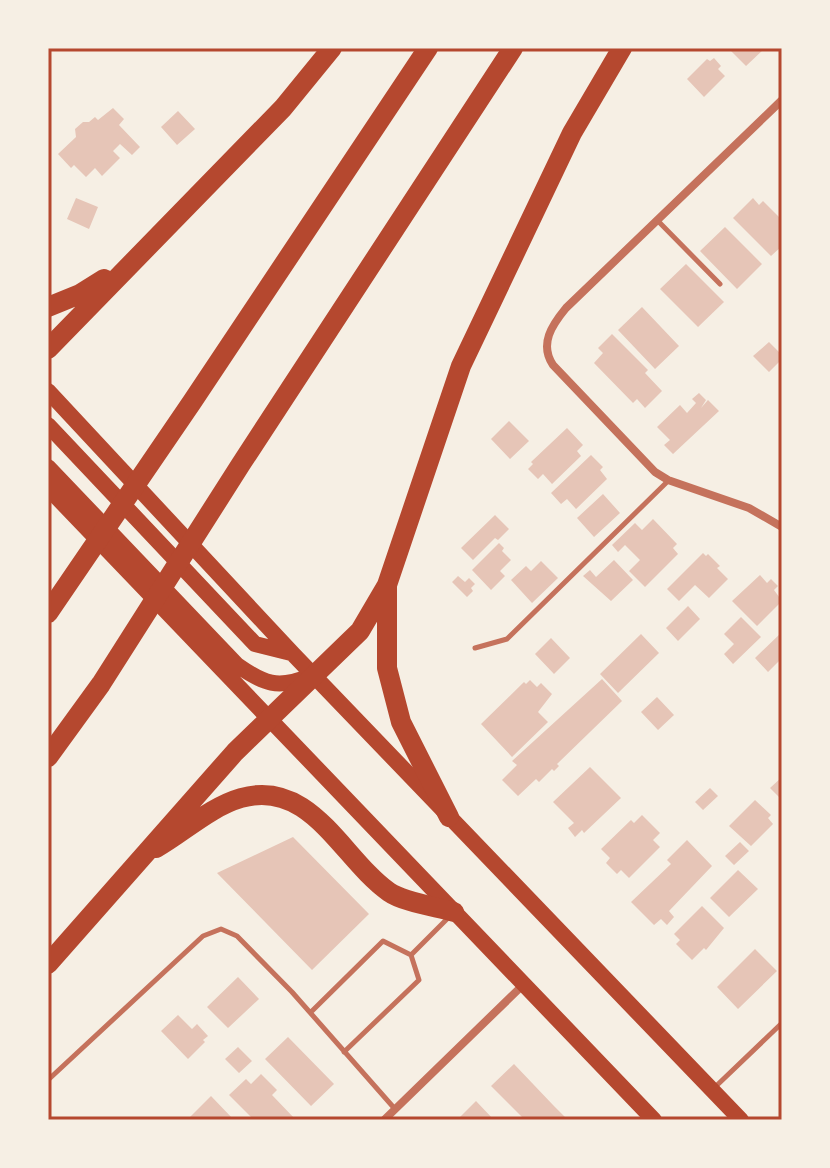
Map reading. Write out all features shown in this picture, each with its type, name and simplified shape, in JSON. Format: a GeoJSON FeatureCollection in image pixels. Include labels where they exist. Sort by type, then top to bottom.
{"type":"FeatureCollection","features":[{"type":"Feature","properties":{"kind":"highway"},"geometry":{"type":"LineString","coordinates":[[48,349],[283,108],[332,48]]}},
{"type":"Feature","properties":{"kind":"highway"},"geometry":{"type":"LineString","coordinates":[[48,613],[428,48]]}},
{"type":"Feature","properties":{"kind":"highway"},"geometry":{"type":"LineString","coordinates":[[48,757],[101,684],[513,48]]}},
{"type":"Feature","properties":{"kind":"highway"},"geometry":{"type":"LineString","coordinates":[[48,964],[268,718],[360,631],[387,585],[461,366],[572,133],[622,48]]}},
{"type":"Feature","properties":{"kind":"highway"},"geometry":{"type":"LineString","coordinates":[[48,307],[80,294],[128,264]]}},
{"type":"Feature","properties":{"kind":"highway"},"geometry":{"type":"LineString","coordinates":[[387,585],[387,668],[401,722],[449,817]]}},
{"type":"Feature","properties":{"kind":"highway"},"geometry":{"type":"LineString","coordinates":[[142,856],[226,804],[252,796],[273,794],[292,801],[316,819],[391,894],[454,912]]}},
{"type":"Feature","properties":{"kind":"main road"},"geometry":{"type":"LineString","coordinates":[[48,391],[293,654],[741,1120]]}},
{"type":"Feature","properties":{"kind":"main road"},"geometry":{"type":"LineString","coordinates":[[48,425],[255,644],[293,654]]}},
{"type":"Feature","properties":{"kind":"main road"},"geometry":{"type":"LineString","coordinates":[[48,467],[237,665],[251,675],[273,683],[289,685],[313,675]]}},
{"type":"Feature","properties":{"kind":"main road"},"geometry":{"type":"LineString","coordinates":[[48,488],[654,1120]]}},
{"type":"Feature","properties":{"kind":"street"},"geometry":{"type":"LineString","coordinates":[[782,100],[566,308],[551,328],[546,345],[553,365],[655,472],[668,480],[749,508],[782,527]]}},
{"type":"Feature","properties":{"kind":"street"},"geometry":{"type":"LineString","coordinates":[[384,1120],[524,984]]}},
{"type":"Feature","properties":{"kind":"lane"},"geometry":{"type":"LineString","coordinates":[[657,220],[720,284]]}},
{"type":"Feature","properties":{"kind":"lane"},"geometry":{"type":"LineString","coordinates":[[475,648],[507,639],[668,480]]}},
{"type":"Feature","properties":{"kind":"lane"},"geometry":{"type":"LineString","coordinates":[[411,955],[454,912]]}},
{"type":"Feature","properties":{"kind":"lane"},"geometry":{"type":"LineString","coordinates":[[48,1080],[203,936],[221,929],[237,936],[311,1012],[395,1110]]}},
{"type":"Feature","properties":{"kind":"lane"},"geometry":{"type":"LineString","coordinates":[[311,1012],[383,941],[411,955],[419,980],[344,1052]]}},
{"type":"Feature","properties":{"kind":"lane"},"geometry":{"type":"LineString","coordinates":[[712,1090],[782,1023]]}},
{"type":"Feature","properties":{"kind":"building"},"geometry":{"type":"Polygon","coordinates":[[[728,48],[765,48],[746,66],[728,48]]]}},
{"type":"Feature","properties":{"kind":"building"},"geometry":{"type":"Polygon","coordinates":[[[714,58],[725,76],[704,97],[687,79],[707,59],[710,61],[714,58]]]}},
{"type":"Feature","properties":{"kind":"building"},"geometry":{"type":"Polygon","coordinates":[[[113,108],[124,119],[119,125],[140,147],[132,155],[120,144],[113,151],[120,158],[102,176],[95,168],[86,177],[74,165],[71,168],[58,154],[76,137],[75,129],[83,122],[95,117],[98,120],[113,108]]]}},
{"type":"Feature","properties":{"kind":"building"},"geometry":{"type":"Polygon","coordinates":[[[178,111],[195,129],[177,145],[161,127],[178,111]]]}},
{"type":"Feature","properties":{"kind":"building"},"geometry":{"type":"Polygon","coordinates":[[[76,198],[98,207],[89,229],[67,219],[76,198]]]}},
{"type":"Feature","properties":{"kind":"building"},"geometry":{"type":"Polygon","coordinates":[[[753,198],[759,205],[763,201],[782,220],[782,246],[771,256],[733,218],[753,198]]]}},
{"type":"Feature","properties":{"kind":"building"},"geometry":{"type":"Polygon","coordinates":[[[725,227],[762,264],[737,289],[700,251],[725,227]]]}},
{"type":"Feature","properties":{"kind":"building"},"geometry":{"type":"Polygon","coordinates":[[[686,264],[724,302],[698,327],[660,289],[686,264]]]}},
{"type":"Feature","properties":{"kind":"building"},"geometry":{"type":"Polygon","coordinates":[[[642,307],[679,346],[655,369],[618,330],[642,307]]]}},
{"type":"Feature","properties":{"kind":"building"},"geometry":{"type":"Polygon","coordinates":[[[612,334],[648,370],[645,373],[662,391],[645,408],[637,399],[633,403],[594,363],[603,353],[598,348],[612,334]]]}},
{"type":"Feature","properties":{"kind":"building"},"geometry":{"type":"Polygon","coordinates":[[[769,342],[782,355],[782,359],[769,372],[753,356],[769,342]]]}},
{"type":"Feature","properties":{"kind":"building"},"geometry":{"type":"Polygon","coordinates":[[[699,393],[706,400],[701,408],[708,400],[719,411],[673,454],[664,445],[670,440],[657,427],[680,405],[687,413],[696,403],[692,399],[699,393]]]}},
{"type":"Feature","properties":{"kind":"building"},"geometry":{"type":"Polygon","coordinates":[[[509,421],[529,441],[510,459],[491,439],[509,421]]]}},
{"type":"Feature","properties":{"kind":"building"},"geometry":{"type":"Polygon","coordinates":[[[567,428],[583,445],[577,451],[581,456],[552,484],[543,474],[538,479],[528,469],[533,464],[531,462],[567,428]]]}},
{"type":"Feature","properties":{"kind":"building"},"geometry":{"type":"Polygon","coordinates":[[[591,455],[603,467],[600,470],[607,479],[576,509],[567,499],[561,504],[551,493],[591,455]]]}},
{"type":"Feature","properties":{"kind":"building"},"geometry":{"type":"Polygon","coordinates":[[[603,494],[620,513],[594,537],[577,518],[603,494]]]}},
{"type":"Feature","properties":{"kind":"building"},"geometry":{"type":"Polygon","coordinates":[[[495,515],[509,529],[473,560],[461,548],[495,515]]]}},
{"type":"Feature","properties":{"kind":"building"},"geometry":{"type":"Polygon","coordinates":[[[653,519],[677,544],[673,548],[678,554],[645,587],[629,571],[640,560],[625,545],[618,552],[612,545],[635,523],[642,530],[653,519]]]}},
{"type":"Feature","properties":{"kind":"building"},"geometry":{"type":"Polygon","coordinates":[[[499,543],[511,560],[500,571],[505,576],[491,590],[472,570],[499,543]]]}},
{"type":"Feature","properties":{"kind":"building"},"geometry":{"type":"Polygon","coordinates":[[[703,553],[720,566],[717,568],[728,579],[709,598],[695,585],[679,601],[667,589],[703,553]]]}},
{"type":"Feature","properties":{"kind":"building"},"geometry":{"type":"Polygon","coordinates":[[[614,560],[633,580],[611,601],[583,576],[590,570],[596,577],[614,560]]]}},
{"type":"Feature","properties":{"kind":"building"},"geometry":{"type":"Polygon","coordinates":[[[541,561],[558,578],[532,603],[511,580],[526,566],[531,571],[541,561]]]}},
{"type":"Feature","properties":{"kind":"building"},"geometry":{"type":"Polygon","coordinates":[[[760,575],[767,583],[771,579],[778,586],[774,590],[782,601],[757,626],[732,601],[760,575]]]}},
{"type":"Feature","properties":{"kind":"building"},"geometry":{"type":"Polygon","coordinates":[[[458,576],[465,582],[469,578],[475,584],[467,597],[452,582],[458,576]]]}},
{"type":"Feature","properties":{"kind":"building"},"geometry":{"type":"Polygon","coordinates":[[[688,606],[700,619],[678,641],[666,628],[688,606]]]}},
{"type":"Feature","properties":{"kind":"building"},"geometry":{"type":"Polygon","coordinates":[[[741,617],[761,637],[733,664],[724,654],[734,644],[724,634],[741,617]]]}},
{"type":"Feature","properties":{"kind":"building"},"geometry":{"type":"Polygon","coordinates":[[[782,632],[782,658],[768,672],[755,658],[782,632]]]}},
{"type":"Feature","properties":{"kind":"building"},"geometry":{"type":"Polygon","coordinates":[[[641,634],[659,653],[618,693],[600,674],[641,634]]]}},
{"type":"Feature","properties":{"kind":"building"},"geometry":{"type":"Polygon","coordinates":[[[551,638],[570,658],[554,674],[535,654],[551,638]]]}},
{"type":"Feature","properties":{"kind":"building"},"geometry":{"type":"Polygon","coordinates":[[[602,679],[622,701],[557,764],[559,766],[554,771],[552,769],[539,782],[536,779],[518,796],[502,780],[517,765],[512,761],[602,679]]]}},
{"type":"Feature","properties":{"kind":"building"},"geometry":{"type":"Polygon","coordinates":[[[530,680],[537,687],[541,683],[552,694],[538,712],[548,722],[512,757],[481,724],[524,682],[526,684],[530,680]]]}},
{"type":"Feature","properties":{"kind":"building"},"geometry":{"type":"Polygon","coordinates":[[[657,697],[674,715],[658,730],[641,712],[657,697]]]}},
{"type":"Feature","properties":{"kind":"building"},"geometry":{"type":"Polygon","coordinates":[[[590,767],[621,798],[584,833],[582,830],[575,837],[568,828],[574,823],[553,802],[590,767]]]}},
{"type":"Feature","properties":{"kind":"building"},"geometry":{"type":"Polygon","coordinates":[[[782,777],[782,800],[770,788],[782,777]]]}},
{"type":"Feature","properties":{"kind":"building"},"geometry":{"type":"Polygon","coordinates":[[[710,788],[718,796],[703,810],[695,802],[710,788]]]}},
{"type":"Feature","properties":{"kind":"building"},"geometry":{"type":"Polygon","coordinates":[[[755,800],[771,815],[768,818],[773,824],[751,846],[729,826],[755,800]]]}},
{"type":"Feature","properties":{"kind":"building"},"geometry":{"type":"Polygon","coordinates":[[[642,815],[660,833],[653,840],[660,847],[629,878],[621,870],[617,874],[606,863],[610,858],[601,849],[631,820],[634,823],[642,815]]]}},
{"type":"Feature","properties":{"kind":"building"},"geometry":{"type":"Polygon","coordinates":[[[293,837],[369,914],[312,970],[217,873],[293,837]]]}},
{"type":"Feature","properties":{"kind":"building"},"geometry":{"type":"Polygon","coordinates":[[[687,840],[712,866],[669,911],[674,917],[667,925],[661,919],[654,925],[631,902],[671,864],[667,860],[687,840]]]}},
{"type":"Feature","properties":{"kind":"building"},"geometry":{"type":"Polygon","coordinates":[[[740,842],[749,851],[734,865],[725,856],[740,842]]]}},
{"type":"Feature","properties":{"kind":"building"},"geometry":{"type":"Polygon","coordinates":[[[738,870],[758,889],[729,917],[710,898],[738,870]]]}},
{"type":"Feature","properties":{"kind":"building"},"geometry":{"type":"Polygon","coordinates":[[[702,906],[724,928],[706,950],[704,948],[692,960],[676,944],[680,940],[674,934],[702,906]]]}},
{"type":"Feature","properties":{"kind":"building"},"geometry":{"type":"Polygon","coordinates":[[[755,949],[777,971],[738,1009],[717,987],[755,949]]]}},
{"type":"Feature","properties":{"kind":"building"},"geometry":{"type":"Polygon","coordinates":[[[238,977],[259,999],[228,1028],[207,1007],[238,977]]]}},
{"type":"Feature","properties":{"kind":"building"},"geometry":{"type":"Polygon","coordinates":[[[178,1015],[192,1029],[197,1024],[208,1036],[188,1059],[161,1031],[178,1015]]]}},
{"type":"Feature","properties":{"kind":"building"},"geometry":{"type":"Polygon","coordinates":[[[288,1037],[334,1084],[311,1106],[265,1059],[288,1037]]]}},
{"type":"Feature","properties":{"kind":"building"},"geometry":{"type":"Polygon","coordinates":[[[238,1047],[252,1061],[239,1073],[225,1059],[238,1047]]]}},
{"type":"Feature","properties":{"kind":"building"},"geometry":{"type":"Polygon","coordinates":[[[514,1064],[568,1120],[525,1120],[491,1086],[514,1064]]]}},
{"type":"Feature","properties":{"kind":"building"},"geometry":{"type":"Polygon","coordinates":[[[261,1074],[277,1090],[272,1095],[296,1120],[254,1120],[229,1095],[246,1079],[251,1084],[261,1074]]]}},
{"type":"Feature","properties":{"kind":"building"},"geometry":{"type":"Polygon","coordinates":[[[211,1096],[234,1120],[189,1118],[211,1096]]]}},
{"type":"Feature","properties":{"kind":"building"},"geometry":{"type":"Polygon","coordinates":[[[476,1101],[494,1120],[457,1120],[476,1101]]]}}]}
